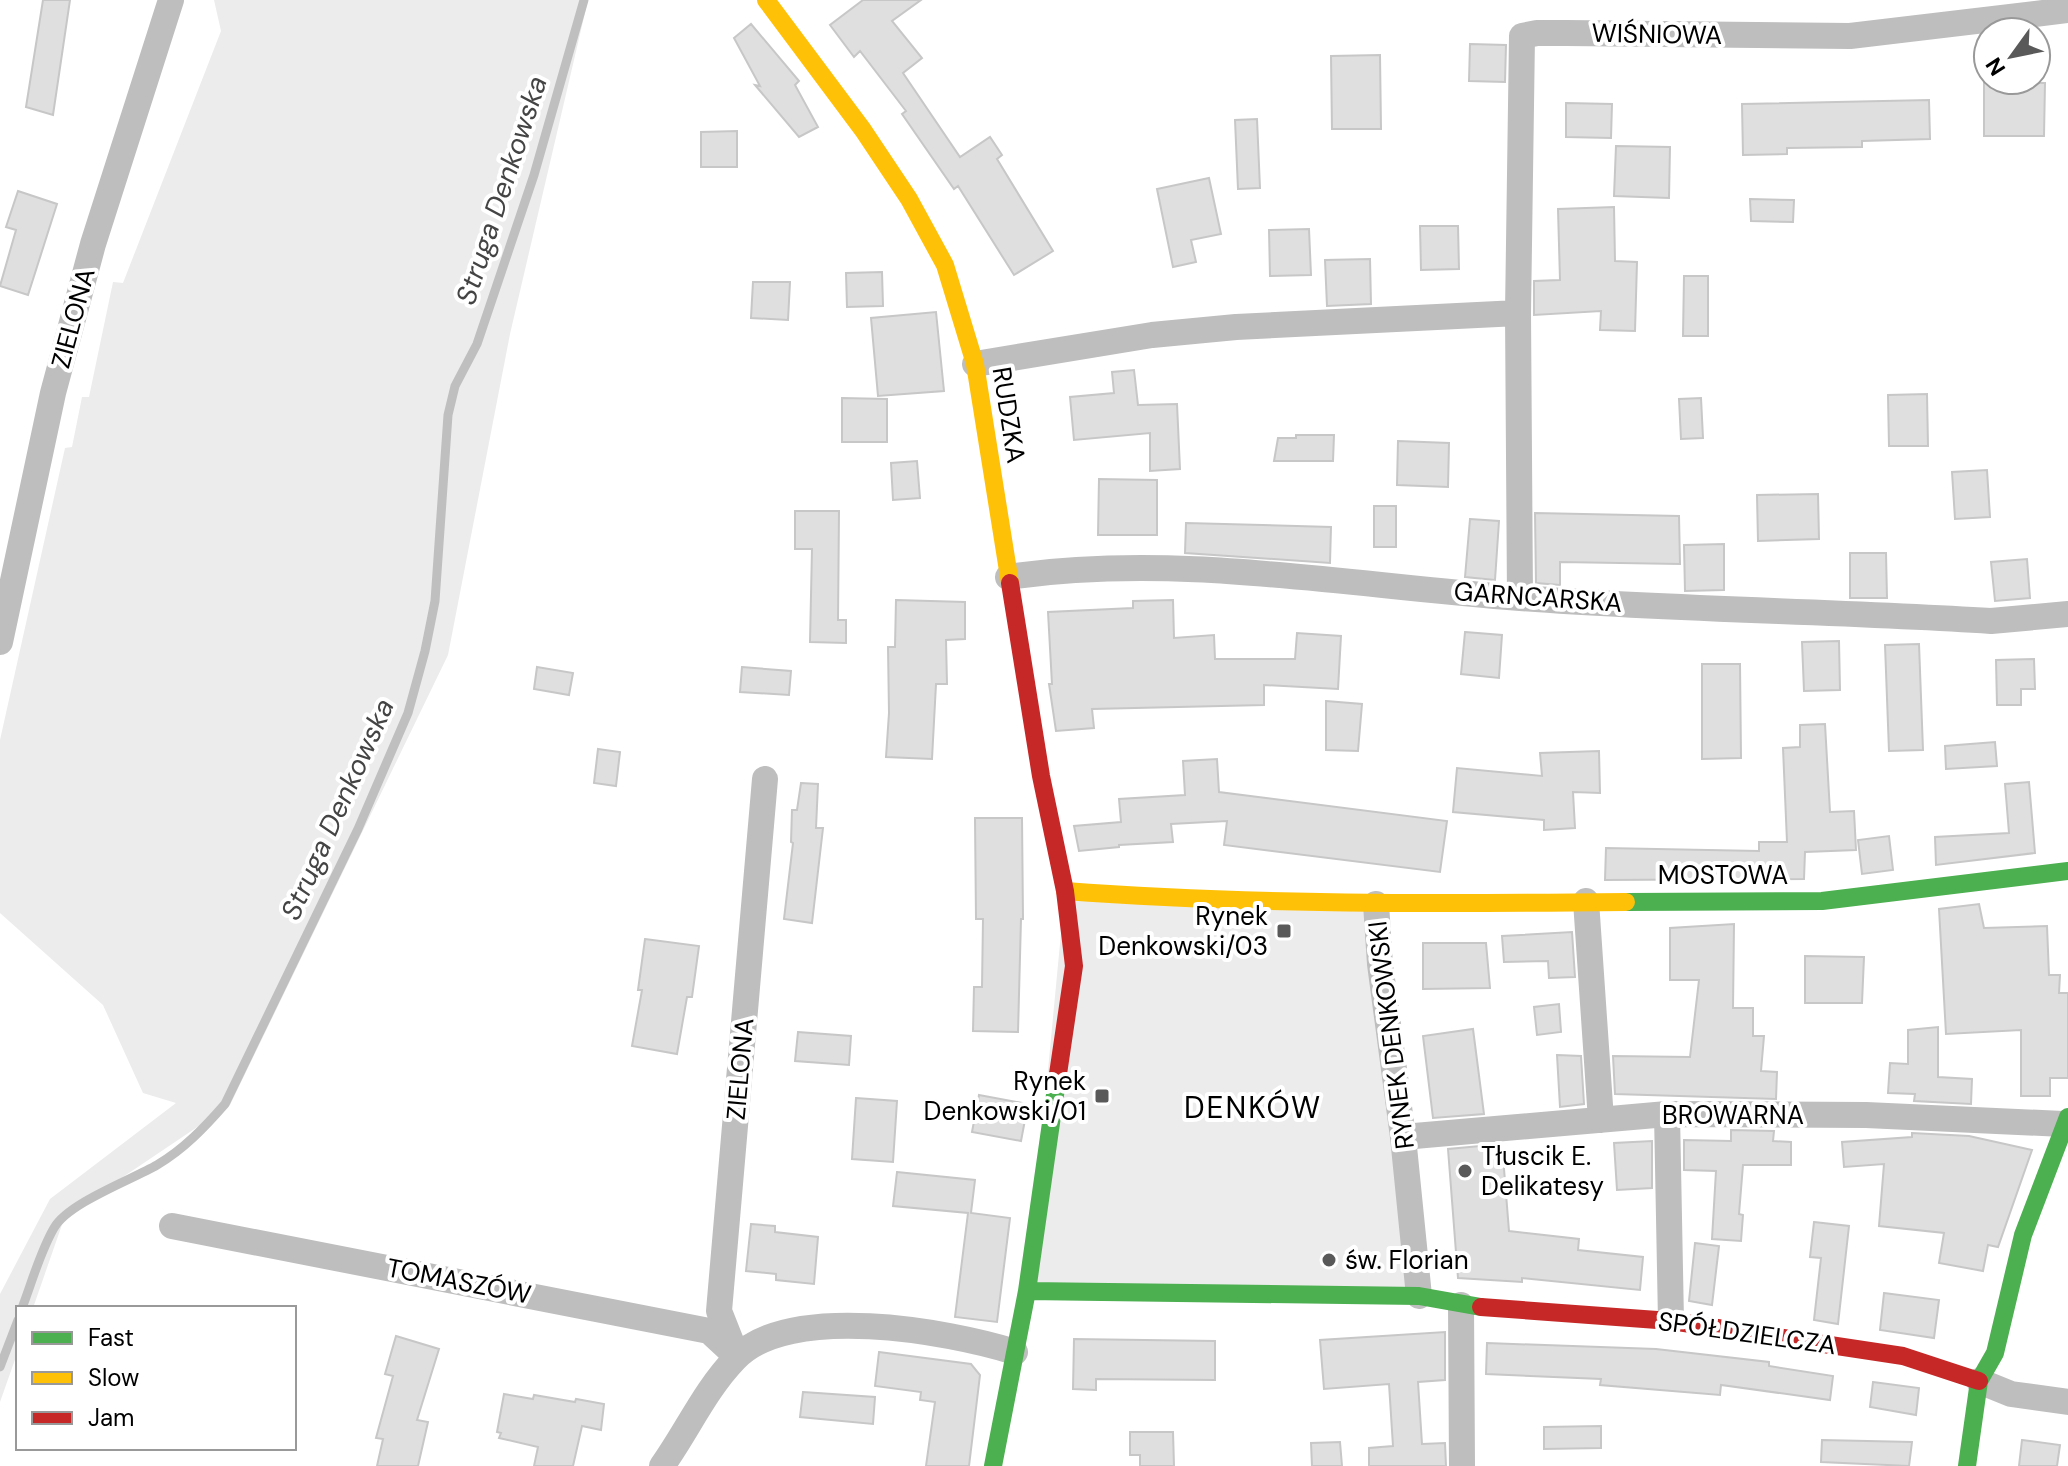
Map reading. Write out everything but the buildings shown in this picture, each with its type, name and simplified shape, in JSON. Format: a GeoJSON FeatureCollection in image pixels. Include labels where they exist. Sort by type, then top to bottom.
{"type":"FeatureCollection","features":[{"type":"Feature","properties":{"kind":"street","name":"ZIELONA"},"geometry":{"type":"LineString","coordinates":[[0,642],[53,393],[93,244],[171,0]]}},
{"type":"Feature","properties":{"kind":"street","name":"RUDZKA"},"geometry":{"type":"LineString","coordinates":[[766,0],[863,130],[909,199],[945,265],[975,364],[1041,776],[1065,891]]}},
{"type":"Feature","properties":{"kind":"street","name":"WIŚNIOWA"},"geometry":{"type":"LineString","coordinates":[[1520,598],[1518,313],[1522,36],[1551,33],[1850,36],[2068,10]]}},
{"type":"Feature","properties":{"kind":"street"},"geometry":{"type":"LineString","coordinates":[[975,364],[1166,333],[1518,313]]}},
{"type":"Feature","properties":{"kind":"street","name":"GARNCARSKA"},"geometry":{"type":"LineString","coordinates":[[1008,577],[1152,569],[1305,577],[1520,598],[1991,621],[2068,614]]}},
{"type":"Feature","properties":{"kind":"street","name":"ZIELONA"},"geometry":{"type":"LineString","coordinates":[[736,1356],[719,1311],[765,779]]}},
{"type":"Feature","properties":{"kind":"street","name":"MOSTOWA"},"geometry":{"type":"LineString","coordinates":[[1376,904],[1822,901],[2068,871]]}},
{"type":"Feature","properties":{"kind":"street"},"geometry":{"type":"LineString","coordinates":[[993,1466],[1027,1291],[1074,966],[1065,891]]}},
{"type":"Feature","properties":{"kind":"street","name":"RYNEK DENKOWSKI"},"geometry":{"type":"LineString","coordinates":[[1065,891],[1376,904],[1380,964],[1403,1137],[1419,1296]]}},
{"type":"Feature","properties":{"kind":"street"},"geometry":{"type":"LineString","coordinates":[[1586,901],[1601,1120]]}},
{"type":"Feature","properties":{"kind":"street"},"geometry":{"type":"LineString","coordinates":[[1667,1114],[1671,1321]]}},
{"type":"Feature","properties":{"kind":"street","name":"BROWARNA"},"geometry":{"type":"LineString","coordinates":[[1403,1137],[1667,1114],[2066,1120],[2023,1235],[1995,1353],[1979,1381],[1967,1466]]}},
{"type":"Feature","properties":{"kind":"street","name":"TOMASZÓW"},"geometry":{"type":"LineString","coordinates":[[172,1226],[709,1331],[736,1356]]}},
{"type":"Feature","properties":{"kind":"street"},"geometry":{"type":"LineString","coordinates":[[1027,1291],[1419,1296]]}},
{"type":"Feature","properties":{"kind":"street","name":"SPÓŁDZIELCZA"},"geometry":{"type":"LineString","coordinates":[[1419,1296],[1461,1305],[1671,1321],[1903,1356],[2011,1394],[2068,1402]]}},
{"type":"Feature","properties":{"kind":"street"},"geometry":{"type":"LineString","coordinates":[[1461,1305],[1462,1466]]}},
{"type":"Feature","properties":{"kind":"street"},"geometry":{"type":"LineString","coordinates":[[662,1466],[711,1388],[736,1356],[763,1340],[789,1331],[832,1326],[901,1328],[977,1340],[1015,1352]]}},
{"type":"Feature","properties":{"kind":"shaded area"},"geometry":{"type":"Polygon","coordinates":[[[214,0],[588,0],[510,334],[448,655],[230,1105],[65,1216],[34,1306],[16,1306],[16,1357],[0,1402],[0,1294],[50,1199],[176,1103],[143,1093],[103,1005],[0,913],[0,740],[65,448],[72,447],[82,397],[89,397],[113,282],[123,283],[221,31],[214,0]]]}},
{"type":"Feature","properties":{"kind":"shaded area"},"geometry":{"type":"Polygon","coordinates":[[[1065,891],[1376,904],[1419,1296],[1027,1291],[1065,891]]]}},
{"type":"Feature","properties":{"kind":"waterway","name":"Struga Denkowska"},"geometry":{"type":"LineString","coordinates":[[23,1306],[44,1247],[61,1219],[86,1201],[167,1159],[194,1137],[225,1104],[358,829],[408,713],[435,601],[448,415],[455,386],[477,344],[534,175],[584,0]]}},
{"type":"Feature","properties":{"kind":"waterway","name":"Struga Denkowska"},"geometry":{"type":"LineString","coordinates":[[0,1367],[16,1325]]}},
{"type":"Feature","properties":{"kind":"traffic: fast"},"geometry":{"type":"LineString","coordinates":[[1626,902],[1822,901],[2068,871]]}},
{"type":"Feature","properties":{"kind":"traffic: fast"},"geometry":{"type":"LineString","coordinates":[[993,1466],[1027,1291],[1058,1074]]}},
{"type":"Feature","properties":{"kind":"traffic: fast"},"geometry":{"type":"LineString","coordinates":[[1967,1466],[1979,1381],[1995,1353],[2023,1235],[2068,1117]]}},
{"type":"Feature","properties":{"kind":"traffic: fast"},"geometry":{"type":"LineString","coordinates":[[1027,1291],[1419,1296],[1481,1307]]}},
{"type":"Feature","properties":{"kind":"traffic: slow"},"geometry":{"type":"LineString","coordinates":[[766,0],[863,130],[909,199],[945,265],[975,364],[1010,583]]}},
{"type":"Feature","properties":{"kind":"traffic: slow"},"geometry":{"type":"LineString","coordinates":[[1065,891],[1275,901],[1626,902]]}},
{"type":"Feature","properties":{"kind":"traffic: jam"},"geometry":{"type":"LineString","coordinates":[[1010,583],[1041,776],[1065,891],[1074,966],[1058,1074]]}},
{"type":"Feature","properties":{"kind":"traffic: jam"},"geometry":{"type":"LineString","coordinates":[[1481,1307],[1671,1321],[1903,1356],[1979,1381]]}},
{"type":"Feature","properties":{"kind":"place","name":"Rynek Denkowski/03"},"geometry":{"type":"Point","coordinates":[1284,931]}},
{"type":"Feature","properties":{"kind":"place","name":"Rynek Denkowski/01"},"geometry":{"type":"Point","coordinates":[1102,1096]}},
{"type":"Feature","properties":{"kind":"place","name":"Tłuscik E. Delikatesy"},"geometry":{"type":"Point","coordinates":[1465,1171]}},
{"type":"Feature","properties":{"kind":"place","name":"św. Florian"},"geometry":{"type":"Point","coordinates":[1329,1260]}},
{"type":"Feature","properties":{"kind":"district","name":"DENKÓW"},"geometry":{"type":"Point","coordinates":[1253,1108]}}]}
